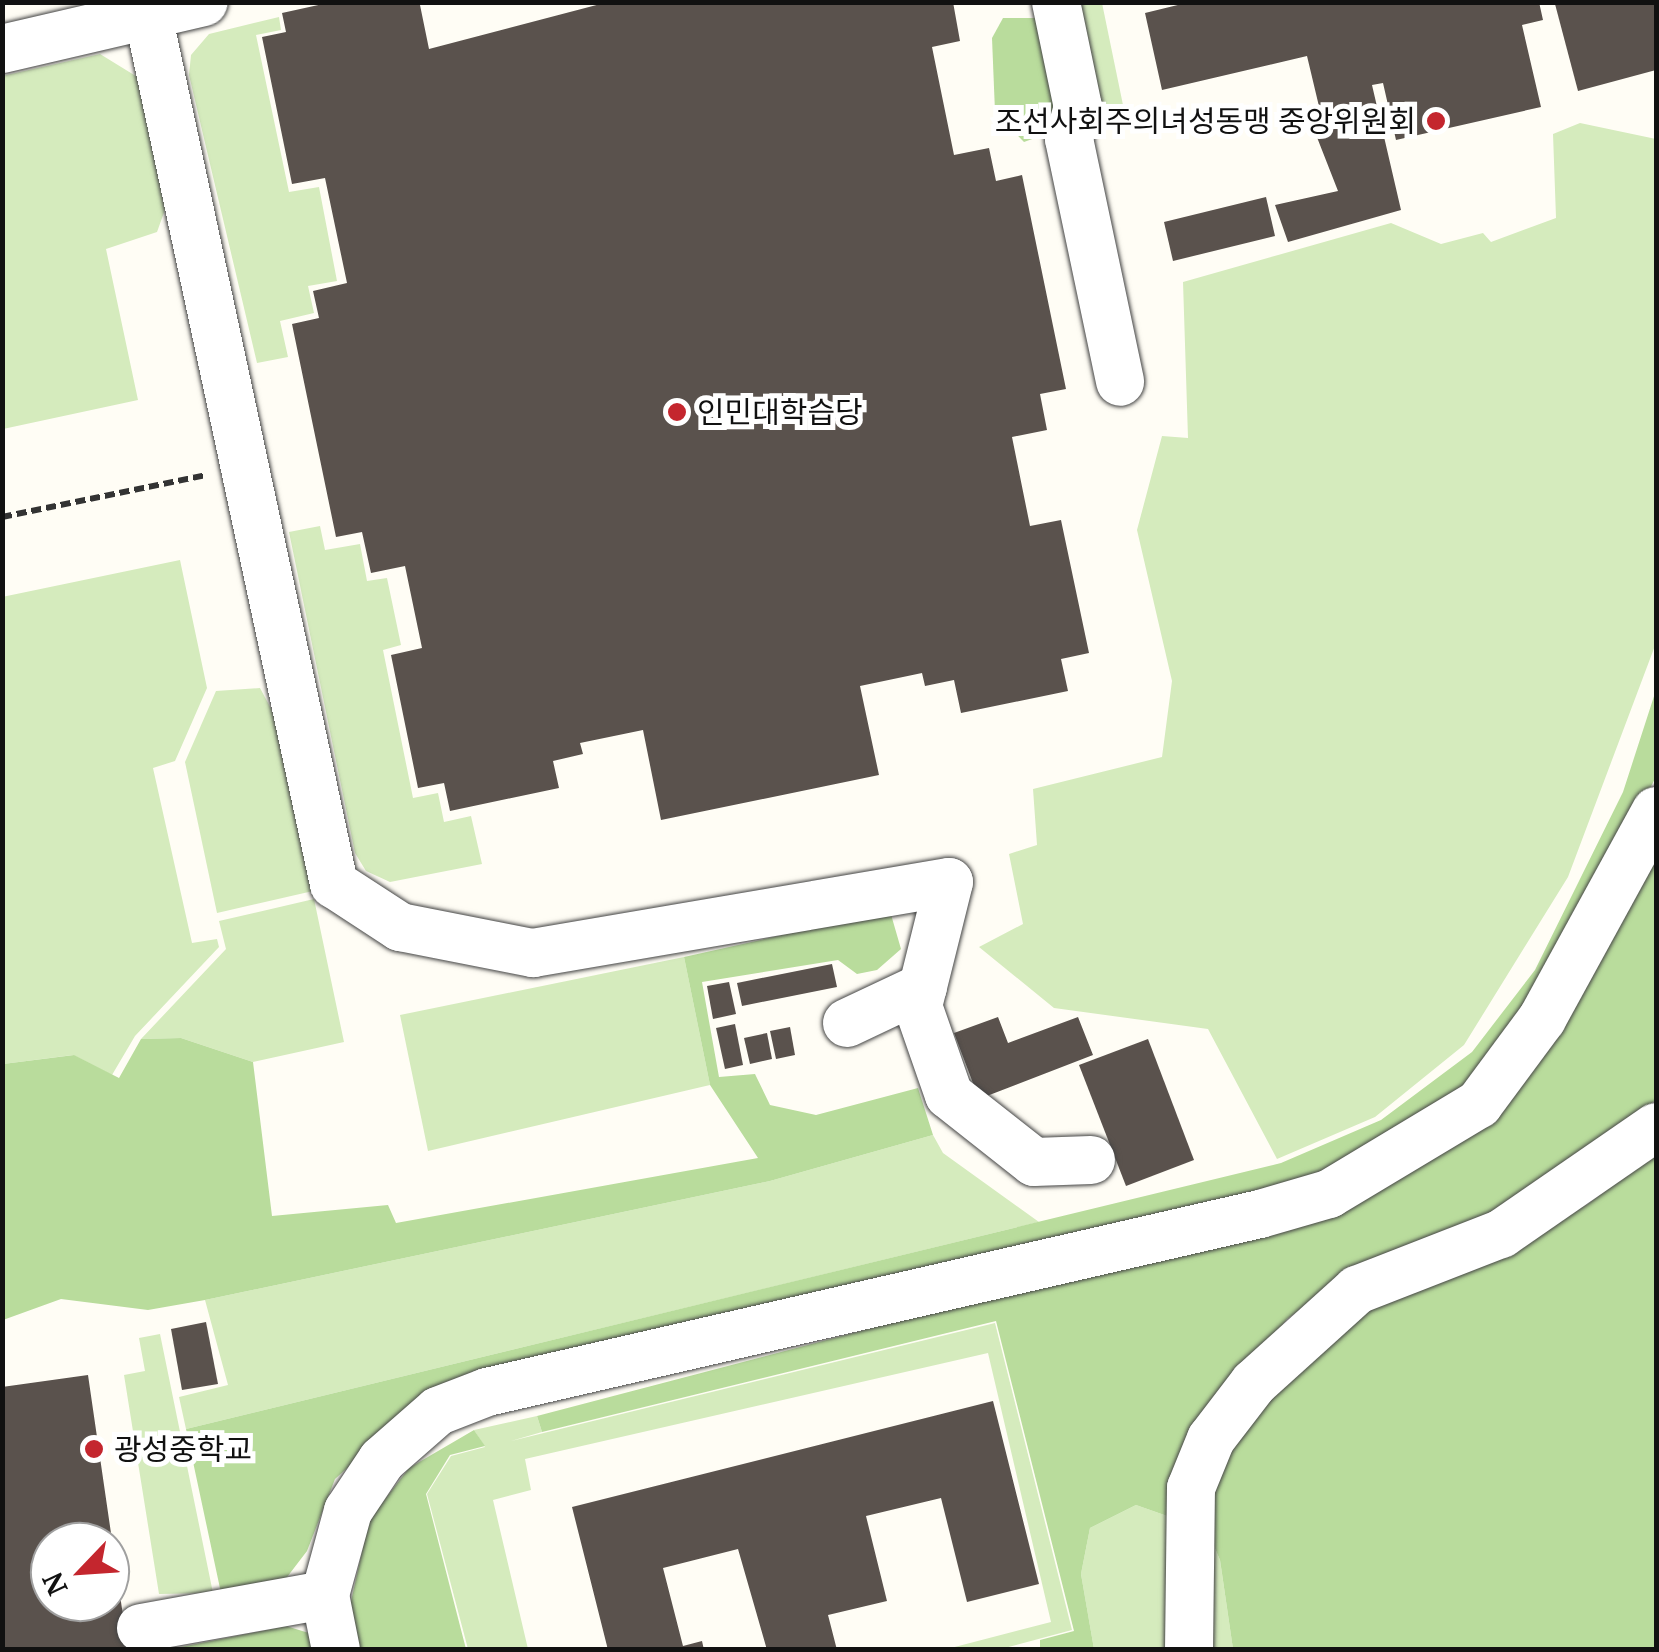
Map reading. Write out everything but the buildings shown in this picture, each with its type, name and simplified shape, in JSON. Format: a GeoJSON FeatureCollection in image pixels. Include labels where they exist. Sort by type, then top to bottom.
{"type":"FeatureCollection","features":[{"type":"Feature","properties":{"kind":"street"},"geometry":{"type":"LineString","coordinates":[[2,49],[204,2]]}},
{"type":"Feature","properties":{"kind":"street"},"geometry":{"type":"LineString","coordinates":[[1056,2],[1078,107],[1069,139],[1120,382]]}},
{"type":"Feature","properties":{"kind":"street"},"geometry":{"type":"LineString","coordinates":[[148,16],[334,884],[400,927],[533,953],[949,882],[918,1006],[939,1066],[972,1121],[1034,1162],[1090,1160]]}},
{"type":"Feature","properties":{"kind":"street"},"geometry":{"type":"LineString","coordinates":[[336,1650],[325,1595],[348,1511],[382,1460],[454,1404],[1329,1194],[1480,1104],[1542,1019],[1656,811]]}},
{"type":"Feature","properties":{"kind":"street"},"geometry":{"type":"LineString","coordinates":[[847,1023],[924,987]]}},
{"type":"Feature","properties":{"kind":"street"},"geometry":{"type":"LineString","coordinates":[[1188,1650],[1191,1488],[1211,1439],[1264,1372],[1357,1290],[1501,1234],[1656,1127]]}},
{"type":"Feature","properties":{"kind":"street"},"geometry":{"type":"LineString","coordinates":[[141,1628],[325,1595]]}},
{"type":"Feature","properties":{"kind":"path"},"geometry":{"type":"LineString","coordinates":[[2,517],[206,475]]}},
{"type":"Feature","properties":{"kind":"green space"},"geometry":{"type":"Polygon","coordinates":[[[1074,3],[1102,3],[1123,105],[1097,110],[1074,3]]]}},
{"type":"Feature","properties":{"kind":"green space"},"geometry":{"type":"Polygon","coordinates":[[[279,17],[281,30],[256,35],[289,192],[319,187],[337,281],[308,286],[314,313],[280,321],[288,357],[257,363],[189,75],[191,55],[209,34],[279,17]]]}},
{"type":"Feature","properties":{"kind":"green space"},"geometry":{"type":"Polygon","coordinates":[[[1003,18],[1039,18],[1057,97],[1049,133],[1024,142],[995,112],[992,38],[1003,18]]]}},
{"type":"Feature","properties":{"kind":"green space"},"geometry":{"type":"Polygon","coordinates":[[[100,54],[139,78],[166,207],[157,232],[106,249],[138,400],[3,429],[2,76],[100,54]]]}},
{"type":"Feature","properties":{"kind":"green space"},"geometry":{"type":"Polygon","coordinates":[[[1580,123],[1656,139],[1656,643],[1568,877],[1464,1045],[1375,1117],[1277,1159],[1208,1029],[1054,1008],[979,947],[1023,924],[1009,854],[1037,845],[1033,789],[1162,757],[1172,681],[1137,530],[1162,436],[1188,438],[1183,282],[1391,223],[1441,244],[1483,233],[1491,242],[1556,218],[1553,134],[1580,123]]]}},
{"type":"Feature","properties":{"kind":"green space"},"geometry":{"type":"Polygon","coordinates":[[[320,526],[325,550],[360,544],[367,581],[387,578],[401,645],[383,650],[413,798],[438,793],[444,822],[471,816],[482,864],[390,882],[366,871],[355,853],[289,532],[320,526]]]}},
{"type":"Feature","properties":{"kind":"green space"},"geometry":{"type":"Polygon","coordinates":[[[180,560],[207,688],[175,761],[153,768],[192,943],[217,939],[219,947],[135,1036],[112,1075],[73,1055],[3,1064],[2,597],[180,560]]]}},
{"type":"Feature","properties":{"kind":"green space"},"geometry":{"type":"Polygon","coordinates":[[[260,688],[275,716],[313,891],[217,913],[185,762],[216,691],[260,688]]]}},
{"type":"Feature","properties":{"kind":"green space"},"geometry":{"type":"Polygon","coordinates":[[[1656,690],[1656,777],[1532,1008],[1470,1090],[1329,1176],[415,1407],[335,1479],[307,1551],[281,1585],[221,1593],[186,1429],[1281,1163],[1381,1120],[1472,1052],[1535,970],[1623,792],[1656,690]]]}},
{"type":"Feature","properties":{"kind":"green space"},"geometry":{"type":"Polygon","coordinates":[[[1656,838],[1656,1100],[1487,1217],[1347,1276],[1287,1319],[1244,1375],[1170,1517],[1136,1505],[1090,1528],[1081,1574],[1094,1649],[1040,1649],[1040,1640],[1074,1631],[996,1321],[542,1432],[537,1416],[1200,1242],[1428,1147],[1656,838]]]}},
{"type":"Feature","properties":{"kind":"green space"},"geometry":{"type":"Polygon","coordinates":[[[314,899],[344,1042],[253,1062],[181,1038],[141,1039],[226,949],[219,921],[314,899]]]}},
{"type":"Feature","properties":{"kind":"green space"},"geometry":{"type":"Polygon","coordinates":[[[890,911],[901,949],[877,970],[857,974],[838,960],[702,982],[719,1077],[755,1074],[770,1105],[816,1115],[918,1088],[933,1135],[770,1181],[205,1300],[148,1310],[61,1299],[3,1320],[3,1064],[74,1055],[119,1078],[141,1039],[181,1038],[253,1062],[272,1216],[388,1205],[396,1223],[758,1158],[710,1085],[684,957],[890,911]]]}},
{"type":"Feature","properties":{"kind":"green space"},"geometry":{"type":"Polygon","coordinates":[[[684,957],[710,1085],[428,1151],[400,1015],[684,957]]]}},
{"type":"Feature","properties":{"kind":"green space"},"geometry":{"type":"Polygon","coordinates":[[[933,1135],[943,1153],[1039,1222],[186,1429],[179,1397],[228,1385],[205,1300],[770,1181],[933,1135]]]}},
{"type":"Feature","properties":{"kind":"green space"},"geometry":{"type":"Polygon","coordinates":[[[1656,1152],[1656,1649],[1233,1649],[1220,1560],[1202,1518],[1243,1424],[1361,1308],[1511,1246],[1588,1204],[1656,1152]]]}},
{"type":"Feature","properties":{"kind":"green space"},"geometry":{"type":"Polygon","coordinates":[[[995,1323],[1072,1630],[1001,1649],[947,1649],[1051,1622],[988,1353],[525,1459],[531,1490],[493,1500],[528,1649],[468,1649],[427,1494],[451,1456],[485,1447],[474,1430],[537,1416],[542,1432],[511,1441],[995,1323]]]}},
{"type":"Feature","properties":{"kind":"green space"},"geometry":{"type":"Polygon","coordinates":[[[160,1334],[213,1593],[159,1594],[124,1375],[145,1371],[139,1338],[160,1334]]]}},
{"type":"Feature","properties":{"kind":"green space"},"geometry":{"type":"Polygon","coordinates":[[[474,1430],[485,1446],[450,1455],[426,1494],[466,1649],[358,1649],[350,1606],[369,1520],[409,1468],[474,1430]]]}},
{"type":"Feature","properties":{"kind":"green space"},"geometry":{"type":"Polygon","coordinates":[[[1136,1505],[1170,1517],[1169,1649],[1094,1649],[1081,1574],[1090,1528],[1136,1505]]]}},
{"type":"Feature","properties":{"kind":"green space"},"geometry":{"type":"Polygon","coordinates":[[[1202,1518],[1220,1560],[1233,1649],[1207,1649],[1202,1518]]]}},
{"type":"Feature","properties":{"kind":"green space"},"geometry":{"type":"Polygon","coordinates":[[[286,1626],[312,1634],[316,1650],[166,1650],[286,1626]]]}},
{"type":"Feature","properties":{"kind":"place","name":"조선사회주의녀성동맹 중앙위원회"},"geometry":{"type":"Point","coordinates":[1436,121]}},
{"type":"Feature","properties":{"kind":"place","name":"인민대학습당"},"geometry":{"type":"Point","coordinates":[677,412]}},
{"type":"Feature","properties":{"kind":"place","name":"광성중학교"},"geometry":{"type":"Point","coordinates":[94,1449]}}]}
